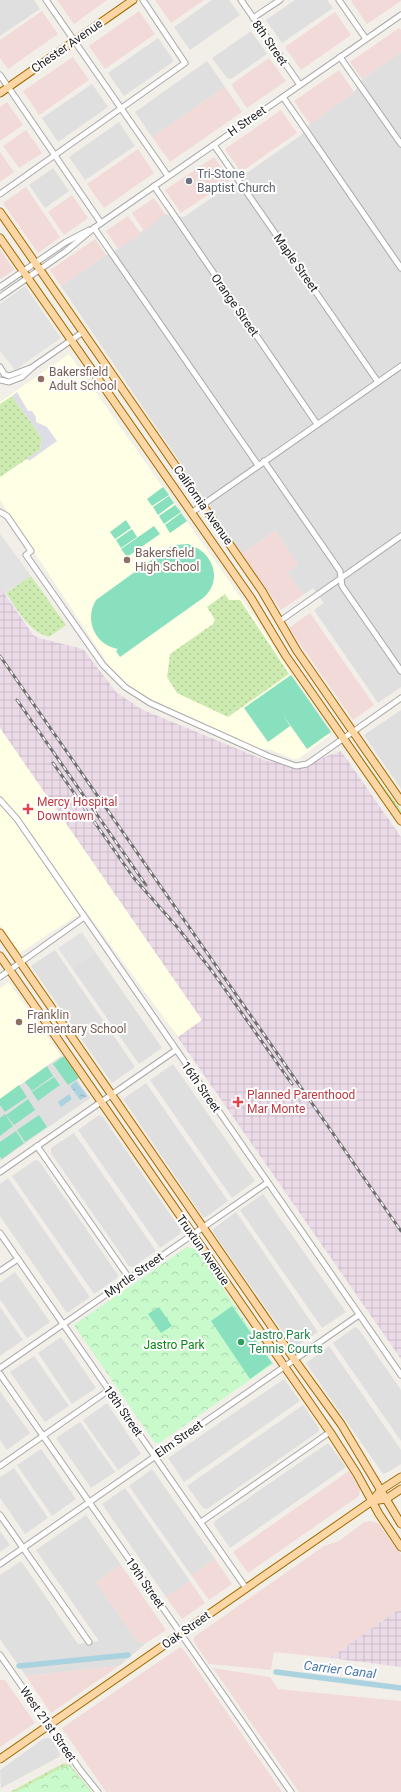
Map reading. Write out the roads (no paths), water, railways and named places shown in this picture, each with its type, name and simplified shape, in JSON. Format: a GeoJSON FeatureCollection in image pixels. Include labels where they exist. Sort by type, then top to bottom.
{"type":"FeatureCollection","features":[{"type":"Feature","properties":{"kind":"main road","name":"Chester Avenue"},"geometry":{"type":"LineString","coordinates":[[0,93],[134,0]]}},
{"type":"Feature","properties":{"kind":"main road","name":"California Avenue"},"geometry":{"type":"LineString","coordinates":[[0,212],[203,505],[280,621],[297,651],[401,801]]}},
{"type":"Feature","properties":{"kind":"main road","name":"California Avenue"},"geometry":{"type":"LineString","coordinates":[[0,238],[251,598],[286,656],[401,821]]}},
{"type":"Feature","properties":{"kind":"main road","name":"Truxtun Avenue"},"geometry":{"type":"LineString","coordinates":[[0,933],[294,1359],[341,1424],[401,1524]]}},
{"type":"Feature","properties":{"kind":"main road","name":"Truxtun Avenue"},"geometry":{"type":"LineString","coordinates":[[0,956],[330,1432],[401,1547]]}},
{"type":"Feature","properties":{"kind":"main road","name":"Oak Street"},"geometry":{"type":"LineString","coordinates":[[0,1759],[372,1502],[381,1490],[401,1477]]}},
{"type":"Feature","properties":{"kind":"main road","name":"Oak Street"},"geometry":{"type":"LineString","coordinates":[[372,1502],[386,1499],[401,1489]]}},
{"type":"Feature","properties":{"kind":"street"},"geometry":{"type":"LineString","coordinates":[[46,0],[168,176]]}},
{"type":"Feature","properties":{"kind":"street"},"geometry":{"type":"LineString","coordinates":[[0,194],[185,63],[143,0]]}},
{"type":"Feature","properties":{"kind":"street","name":"8th Street"},"geometry":{"type":"LineString","coordinates":[[240,0],[300,85]]}},
{"type":"Feature","properties":{"kind":"street"},"geometry":{"type":"LineString","coordinates":[[253,18],[280,0]]}},
{"type":"Feature","properties":{"kind":"street"},"geometry":{"type":"LineString","coordinates":[[339,0],[366,39]]}},
{"type":"Feature","properties":{"kind":"street","name":"H Street"},"geometry":{"type":"LineString","coordinates":[[0,297],[65,252],[101,223],[401,15]]}},
{"type":"Feature","properties":{"kind":"street"},"geometry":{"type":"LineString","coordinates":[[340,57],[401,144]]}},
{"type":"Feature","properties":{"kind":"street"},"geometry":{"type":"LineString","coordinates":[[0,75],[101,223]]}},
{"type":"Feature","properties":{"kind":"street"},"geometry":{"type":"LineString","coordinates":[[283,97],[401,268]]}},
{"type":"Feature","properties":{"kind":"street","name":"Maple Street"},"geometry":{"type":"LineString","coordinates":[[214,145],[378,382]]}},
{"type":"Feature","properties":{"kind":"street","name":"Orange Street"},"geometry":{"type":"LineString","coordinates":[[154,186],[317,424]]}},
{"type":"Feature","properties":{"kind":"street"},"geometry":{"type":"LineString","coordinates":[[94,228],[258,465]]}},
{"type":"Feature","properties":{"kind":"street","name":"H Street"},"geometry":{"type":"LineString","coordinates":[[0,287],[72,238],[94,228]]}},
{"type":"Feature","properties":{"kind":"street"},"geometry":{"type":"LineString","coordinates":[[0,380],[9,382],[19,379],[34,366],[83,332]]}},
{"type":"Feature","properties":{"kind":"street"},"geometry":{"type":"LineString","coordinates":[[0,367],[4,374],[9,376],[34,366]]}},
{"type":"Feature","properties":{"kind":"street"},"geometry":{"type":"LineString","coordinates":[[191,513],[401,366]]}},
{"type":"Feature","properties":{"kind":"street"},"geometry":{"type":"LineString","coordinates":[[264,461],[340,571],[342,586],[401,671]]}},
{"type":"Feature","properties":{"kind":"street"},"geometry":{"type":"LineString","coordinates":[[0,512],[7,516],[31,551],[26,555],[103,665],[125,687],[150,703],[268,756],[296,766],[307,764],[345,739],[401,698]]}},
{"type":"Feature","properties":{"kind":"street"},"geometry":{"type":"LineString","coordinates":[[280,621],[401,536]]}},
{"type":"Feature","properties":{"kind":"street","name":"16th Street"},"geometry":{"type":"LineString","coordinates":[[0,800],[17,819],[83,918],[401,1376]]}},
{"type":"Feature","properties":{"kind":"street"},"geometry":{"type":"LineString","coordinates":[[0,976],[83,918]]}},
{"type":"Feature","properties":{"kind":"street"},"geometry":{"type":"LineString","coordinates":[[0,1172],[176,1050]]}},
{"type":"Feature","properties":{"kind":"street"},"geometry":{"type":"LineString","coordinates":[[37,1146],[129,1278]]}},
{"type":"Feature","properties":{"kind":"street","name":"Myrtle Street"},"geometry":{"type":"LineString","coordinates":[[0,1368],[267,1182]]}},
{"type":"Feature","properties":{"kind":"street","name":"18th Street"},"geometry":{"type":"LineString","coordinates":[[0,1233],[246,1588]]}},
{"type":"Feature","properties":{"kind":"street"},"geometry":{"type":"LineString","coordinates":[[0,1271],[18,1259]]}},
{"type":"Feature","properties":{"kind":"street","name":"Elm Street"},"geometry":{"type":"LineString","coordinates":[[0,1564],[359,1315]]}},
{"type":"Feature","properties":{"kind":"street","name":"19th Street"},"geometry":{"type":"LineString","coordinates":[[0,1374],[290,1792]]}},
{"type":"Feature","properties":{"kind":"street"},"geometry":{"type":"LineString","coordinates":[[0,1466],[109,1390]]}},
{"type":"Feature","properties":{"kind":"street"},"geometry":{"type":"LineString","coordinates":[[201,1522],[330,1432]]}},
{"type":"Feature","properties":{"kind":"street"},"geometry":{"type":"LineString","coordinates":[[0,1515],[89,1642]]}},
{"type":"Feature","properties":{"kind":"street","name":"West 21st Street"},"geometry":{"type":"LineString","coordinates":[[0,1656],[48,1726],[98,1792]]}},
{"type":"Feature","properties":{"kind":"water"},"geometry":{"type":"Polygon","coordinates":[[[76,1081],[87,1096],[80,1100],[70,1086],[76,1081]]]}},
{"type":"Feature","properties":{"kind":"water"},"geometry":{"type":"Polygon","coordinates":[[[69,1094],[72,1099],[61,1107],[58,1102],[69,1094]]]}},
{"type":"Feature","properties":{"kind":"waterway"},"geometry":{"type":"LineString","coordinates":[[19,1666],[128,1655]]}},
{"type":"Feature","properties":{"kind":"waterway","name":"Carrier Canal"},"geometry":{"type":"LineString","coordinates":[[276,1672],[401,1688]]}},
{"type":"Feature","properties":{"kind":"railway"},"geometry":{"type":"LineString","coordinates":[[0,656],[401,1231]]}},
{"type":"Feature","properties":{"kind":"railway"},"geometry":{"type":"LineString","coordinates":[[17,700],[146,885]]}},
{"type":"Feature","properties":{"kind":"railway"},"geometry":{"type":"LineString","coordinates":[[53,763],[133,877],[178,928],[212,971],[292,1084]]}},
{"type":"Feature","properties":{"kind":"place","name":"Tri-Stone Baptist Church"},"geometry":{"type":"Point","coordinates":[189,181]}},
{"type":"Feature","properties":{"kind":"place","name":"Bakersfield Adult School"},"geometry":{"type":"Point","coordinates":[41,379]}},
{"type":"Feature","properties":{"kind":"place","name":"Bakersfield High School"},"geometry":{"type":"Point","coordinates":[127,560]}},
{"type":"Feature","properties":{"kind":"place","name":"Mercy Hospital Downtown"},"geometry":{"type":"Point","coordinates":[28,809]}},
{"type":"Feature","properties":{"kind":"place","name":"Franklin Elementary School"},"geometry":{"type":"Point","coordinates":[19,1022]}},
{"type":"Feature","properties":{"kind":"place","name":"Planned Parenthood Mar Monte"},"geometry":{"type":"Point","coordinates":[238,1102]}},
{"type":"Feature","properties":{"kind":"place","name":"Jastro Park Tennis Courts"},"geometry":{"type":"Point","coordinates":[241,1342]}},
{"type":"Feature","properties":{"kind":"park label","name":"Jastro Park"},"geometry":{"type":"Point","coordinates":[174,1345]}}]}
